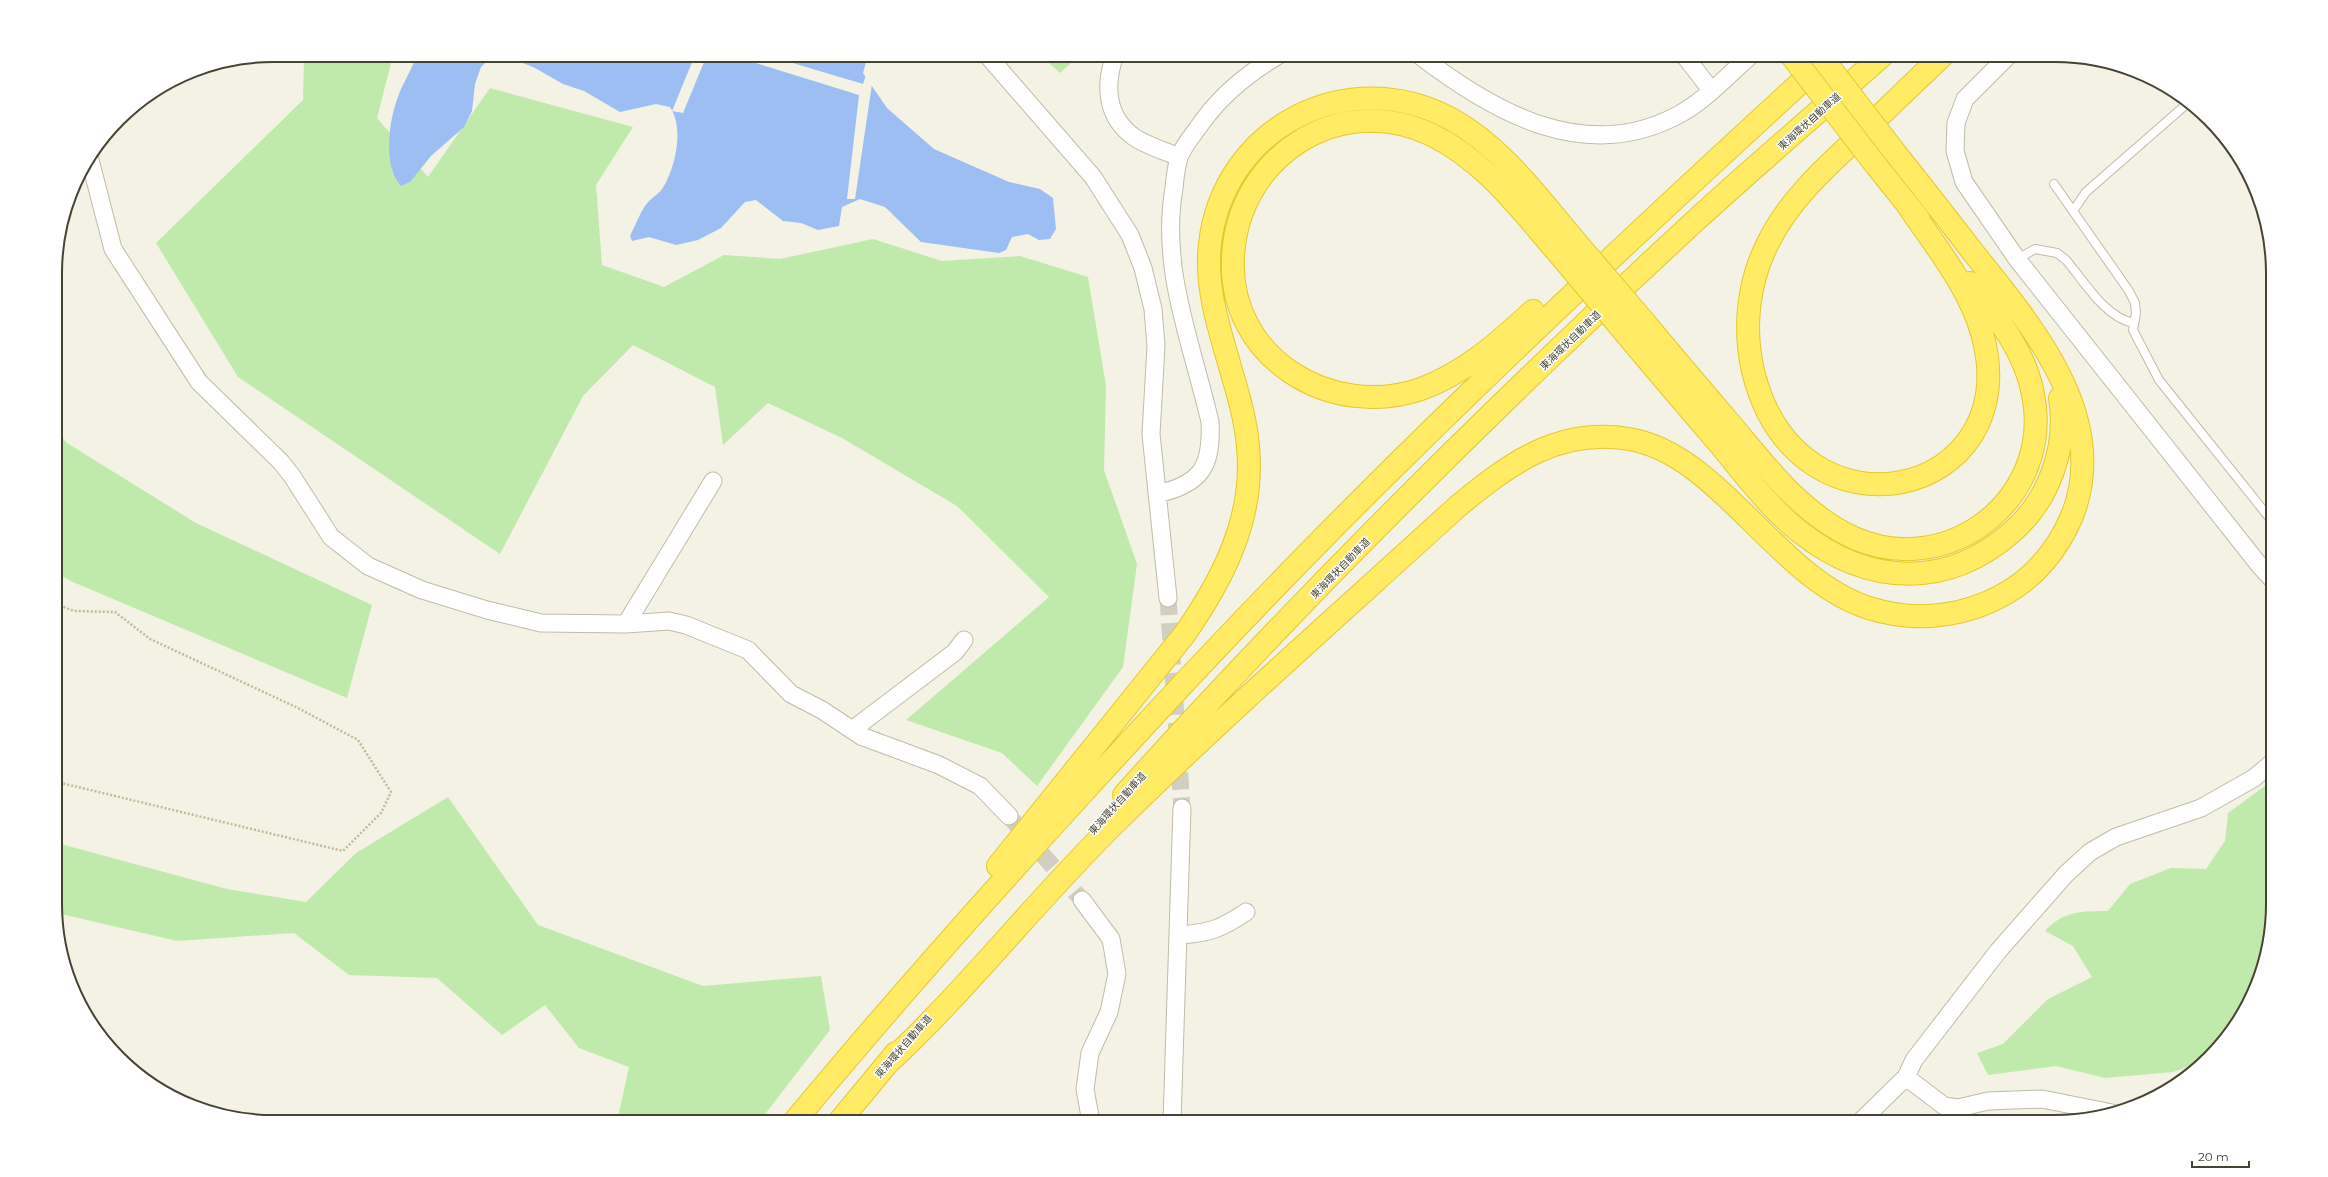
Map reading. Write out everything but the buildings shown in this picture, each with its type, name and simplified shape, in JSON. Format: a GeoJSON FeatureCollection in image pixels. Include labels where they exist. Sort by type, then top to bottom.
{"type":"FeatureCollection","features":[{"type":"Feature","properties":{"kind":"highway"},"geometry":{"type":"LineString","coordinates":[[862,1041],[1020,839],[1184,635],[1207,602],[1223,572],[1241,524],[1249,474],[1248,446],[1244,418],[1211,294],[1210,244],[1221,199],[1231,177],[1244,158],[1278,128],[1317,107],[1364,98],[1410,103],[1452,120],[1493,149],[1513,169],[1562,242],[1636,329],[1773,474],[1813,513],[1834,528],[1854,538],[1877,546],[1899,549],[1925,548],[1958,539],[1992,518],[2020,484],[2030,463],[2035,442],[2036,418],[2034,395],[2027,372],[2004,328],[1796,62]]}},
{"type":"Feature","properties":{"kind":"highway"},"geometry":{"type":"LineString","coordinates":[[1562,242],[1496,182],[1453,148],[1432,135],[1409,126],[1385,122],[1361,122],[1338,126],[1316,133],[1296,143],[1277,156],[1262,173],[1250,192],[1241,213],[1235,236],[1232,260],[1234,283],[1239,304],[1257,340],[1272,358],[1291,374],[1313,386],[1340,395],[1367,397],[1394,395],[1418,390],[1443,380],[1491,348],[1793,80],[1817,62]]}},
{"type":"Feature","properties":{"kind":"highway"},"geometry":{"type":"LineString","coordinates":[[800,1115],[982,903],[1206,659],[1377,483],[1566,300],[1824,62]]}},
{"type":"Feature","properties":{"kind":"highway"},"geometry":{"type":"LineString","coordinates":[[887,1064],[925,1029],[1116,821],[1254,690],[1456,507],[1491,479],[1539,450],[1579,438],[1607,436],[1632,439],[1660,449],[1690,467],[1708,481],[1800,568],[1823,586],[1868,608],[1891,614],[1916,617],[1942,616],[1990,603],[2012,591],[2034,573],[2052,553],[2066,530],[2075,508],[2081,485],[2082,456],[2075,414],[2066,389],[2041,342],[2006,293],[1825,62]]}},
{"type":"Feature","properties":{"kind":"highway","name":"東海環状自動車道"},"geometry":{"type":"LineString","coordinates":[[845,1115],[887,1064],[1130,789],[1402,504],[1696,220],[1875,62]]}},
{"type":"Feature","properties":{"kind":"highway"},"geometry":{"type":"LineString","coordinates":[[1910,208],[1958,281],[1973,309],[1982,332],[1987,355],[1988,378],[1986,399],[1980,420],[1969,439],[1953,457],[1935,470],[1915,480],[1894,485],[1872,486],[1851,482],[1830,475],[1793,448],[1778,429],[1765,408],[1757,385],[1748,338],[1748,314],[1752,289],[1759,264],[1770,239],[1800,195],[1819,174],[1936,62]]}},
{"type":"Feature","properties":{"kind":"highway"},"geometry":{"type":"LineString","coordinates":[[1636,329],[1756,488],[1799,532],[1845,560],[1870,569],[1894,574],[1941,571],[1984,555],[2019,526],[2034,507],[2046,487],[2056,465],[2062,440],[2063,414],[2058,389],[2041,342]]}},
{"type":"Feature","properties":{"kind":"street"},"geometry":{"type":"LineString","coordinates":[[993,62],[1093,177],[1130,235],[1143,268],[1153,310],[1156,346],[1151,434],[1168,598]]}},
{"type":"Feature","properties":{"kind":"street"},"geometry":{"type":"LineString","coordinates":[[1114,62],[1107,90],[1114,114],[1120,124],[1135,137],[1179,157]]}},
{"type":"Feature","properties":{"kind":"street"},"geometry":{"type":"LineString","coordinates":[[1158,494],[1175,490],[1192,482],[1203,470],[1209,456],[1211,440],[1209,416],[1178,298],[1171,261],[1169,228],[1179,157],[1209,113],[1231,88],[1256,68],[1267,62]]}},
{"type":"Feature","properties":{"kind":"street"},"geometry":{"type":"LineString","coordinates":[[1428,62],[1446,76],[1502,109],[1554,129],[1579,134],[1605,135],[1654,126],[1679,115],[1743,62]]}},
{"type":"Feature","properties":{"kind":"street"},"geometry":{"type":"LineString","coordinates":[[1689,62],[1711,90]]}},
{"type":"Feature","properties":{"kind":"street"},"geometry":{"type":"LineString","coordinates":[[2002,62],[1965,99],[1956,123],[1955,151],[1964,182],[2017,259],[2266,572]]}},
{"type":"Feature","properties":{"kind":"street"},"geometry":{"type":"LineString","coordinates":[[91,165],[113,249],[118,259],[145,296],[199,382],[281,462],[292,476],[331,537],[368,566],[422,590],[486,610],[541,623],[626,624],[669,621],[686,625],[748,650],[792,694],[861,736],[939,765],[980,786],[1009,816]]}},
{"type":"Feature","properties":{"kind":"street"},"geometry":{"type":"LineString","coordinates":[[626,624],[714,481]]}},
{"type":"Feature","properties":{"kind":"street"},"geometry":{"type":"LineString","coordinates":[[852,730],[955,652],[964,640]]}},
{"type":"Feature","properties":{"kind":"street"},"geometry":{"type":"LineString","coordinates":[[1867,1115],[1906,1077],[1914,1060],[1998,950],[2066,874],[2090,852],[2116,837],[2201,808],[2254,778],[2266,768]]}},
{"type":"Feature","properties":{"kind":"street"},"geometry":{"type":"LineString","coordinates":[[1172,1115],[1180,935],[1182,808]]}},
{"type":"Feature","properties":{"kind":"street"},"geometry":{"type":"LineString","coordinates":[[1082,900],[1111,939],[1117,974],[1109,1012],[1090,1054],[1085,1089],[1090,1115]]}},
{"type":"Feature","properties":{"kind":"street"},"geometry":{"type":"LineString","coordinates":[[1180,935],[1198,934],[1223,928],[1246,912]]}},
{"type":"Feature","properties":{"kind":"street"},"geometry":{"type":"LineString","coordinates":[[1906,1077],[1932,1099],[1944,1106],[1958,1108],[1988,1101],[2042,1099],[2099,1110]]}},
{"type":"Feature","properties":{"kind":"lane"},"geometry":{"type":"LineString","coordinates":[[2073,211],[2086,192],[2184,106]]}},
{"type":"Feature","properties":{"kind":"lane"},"geometry":{"type":"LineString","coordinates":[[2054,184],[2130,291],[2135,303],[2133,330],[2159,380],[2266,514]]}},
{"type":"Feature","properties":{"kind":"lane"},"geometry":{"type":"LineString","coordinates":[[2017,259],[2035,249],[2057,253],[2066,260],[2108,310],[2125,321],[2134,323]]}},
{"type":"Feature","properties":{"kind":"path"},"geometry":{"type":"LineString","coordinates":[[62,606],[74,611],[116,612],[150,639],[298,708],[358,740],[391,792],[381,813],[343,851],[62,783]]}},
{"type":"Feature","properties":{"kind":"green space"},"geometry":{"type":"Polygon","coordinates":[[[304,62],[391,62],[377,118],[428,177],[490,88],[633,127],[596,185],[602,265],[664,287],[724,255],[780,259],[873,239],[942,261],[1020,256],[1088,277],[1106,386],[1104,470],[1137,564],[1123,667],[1037,786],[1002,753],[906,720],[1049,597],[957,506],[842,438],[768,403],[723,445],[715,387],[633,345],[583,396],[500,554],[238,377],[156,243],[303,100],[304,62]]]}},
{"type":"Feature","properties":{"kind":"green space"},"geometry":{"type":"Polygon","coordinates":[[[1048,62],[1072,62],[1060,73],[1048,62]]]}},
{"type":"Feature","properties":{"kind":"green space"},"geometry":{"type":"Polygon","coordinates":[[[62,437],[67,443],[196,523],[372,605],[347,698],[62,576],[62,437]]]}},
{"type":"Feature","properties":{"kind":"green space"},"geometry":{"type":"Polygon","coordinates":[[[2266,785],[2266,918],[2262,945],[2255,972],[2244,998],[2231,1021],[2214,1043],[2191,1066],[2173,1072],[2105,1078],[2056,1066],[1988,1075],[1977,1053],[2003,1044],[2048,999],[2092,977],[2073,946],[2045,931],[2059,919],[2066,916],[2081,912],[2108,911],[2130,884],[2171,868],[2206,869],[2225,841],[2228,813],[2266,785]]]}},
{"type":"Feature","properties":{"kind":"green space"},"geometry":{"type":"Polygon","coordinates":[[[448,797],[538,925],[703,986],[821,976],[830,1030],[764,1115],[619,1115],[629,1067],[579,1048],[545,1005],[502,1035],[437,978],[349,975],[294,933],[177,941],[62,914],[62,844],[227,889],[306,902],[356,853],[448,797]]]}},
{"type":"Feature","properties":{"kind":"water"},"geometry":{"type":"Polygon","coordinates":[[[414,62],[486,62],[481,67],[475,84],[472,111],[464,127],[431,156],[410,182],[401,186],[391,167],[389,154],[390,128],[395,104],[414,62]]]}},
{"type":"Feature","properties":{"kind":"water"},"geometry":{"type":"Polygon","coordinates":[[[520,62],[866,62],[863,73],[887,108],[934,149],[1009,182],[1040,189],[1053,198],[1056,229],[1050,239],[1039,240],[1028,234],[1012,237],[1006,250],[999,253],[921,242],[885,207],[860,199],[842,207],[839,226],[818,230],[801,223],[783,221],[756,200],[745,202],[721,228],[698,240],[676,245],[649,237],[632,241],[630,236],[641,213],[647,203],[662,189],[672,168],[677,146],[677,125],[670,107],[656,104],[620,112],[584,91],[563,84],[535,68],[520,62]]]}},
{"type":"Feature","properties":{"kind":"pier"},"geometry":{"type":"Polygon","coordinates":[[[692,62],[704,62],[683,113],[672,111],[692,62]]]}},
{"type":"Feature","properties":{"kind":"pier"},"geometry":{"type":"Polygon","coordinates":[[[753,62],[789,62],[863,84],[866,75],[872,84],[855,199],[847,199],[859,95],[753,62]]]}},
{"type":"Feature","properties":{"kind":"tunnel"},"geometry":{"type":"LineString","coordinates":[[1168,598],[1182,808]]}},
{"type":"Feature","properties":{"kind":"tunnel"},"geometry":{"type":"LineString","coordinates":[[1009,816],[1082,900]]}}]}
